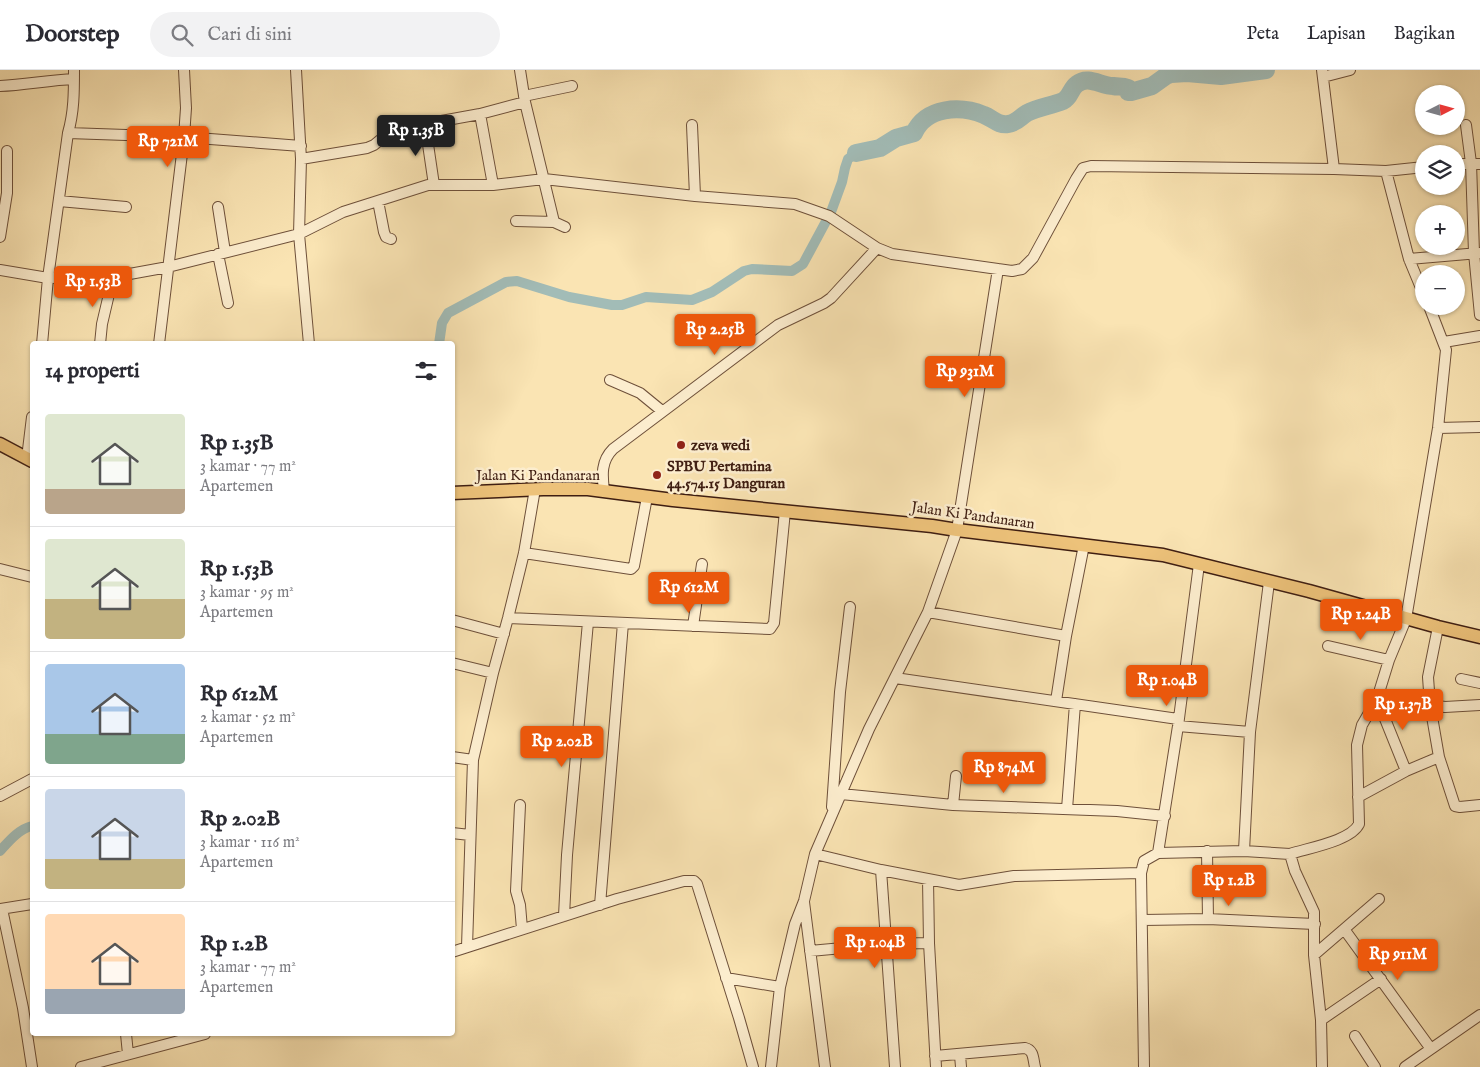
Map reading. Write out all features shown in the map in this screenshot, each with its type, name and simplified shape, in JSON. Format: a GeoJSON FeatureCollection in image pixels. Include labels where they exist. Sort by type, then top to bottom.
{"type":"FeatureCollection","features":[{"type":"Feature","properties":{"kind":"main road"},"geometry":{"type":"LineString","coordinates":[[0,444],[30,460]]}},
{"type":"Feature","properties":{"kind":"main road","name":"Jalan Ki Pandanaran"},"geometry":{"type":"LineString","coordinates":[[455,493],[572,488],[604,490],[647,497],[932,526],[1163,556],[1309,591],[1480,638]]}},
{"type":"Feature","properties":{"kind":"street"},"geometry":{"type":"LineString","coordinates":[[159,341],[184,137],[186,108],[184,70]]}},
{"type":"Feature","properties":{"kind":"street"},"geometry":{"type":"LineString","coordinates":[[296,70],[301,146],[299,234],[309,341]]}},
{"type":"Feature","properties":{"kind":"street"},"geometry":{"type":"LineString","coordinates":[[520,70],[524,99],[554,222]]}},
{"type":"Feature","properties":{"kind":"street"},"geometry":{"type":"LineString","coordinates":[[1334,169],[1322,74],[1350,70]]}},
{"type":"Feature","properties":{"kind":"street"},"geometry":{"type":"LineString","coordinates":[[0,86],[28,84],[74,75],[73,111],[68,132],[48,278],[42,341]]}},
{"type":"Feature","properties":{"kind":"street"},"geometry":{"type":"LineString","coordinates":[[301,158],[367,148],[380,140],[394,137],[425,124],[480,114],[524,99],[572,86]]}},
{"type":"Feature","properties":{"kind":"street"},"geometry":{"type":"LineString","coordinates":[[480,114],[493,185]]}},
{"type":"Feature","properties":{"kind":"street"},"geometry":{"type":"LineString","coordinates":[[425,124],[434,186]]}},
{"type":"Feature","properties":{"kind":"street"},"geometry":{"type":"LineString","coordinates":[[1466,124],[1475,163],[1480,315]]}},
{"type":"Feature","properties":{"kind":"street"},"geometry":{"type":"LineString","coordinates":[[692,125],[695,196]]}},
{"type":"Feature","properties":{"kind":"street"},"geometry":{"type":"LineString","coordinates":[[68,132],[184,137],[301,146]]}},
{"type":"Feature","properties":{"kind":"street"},"geometry":{"type":"LineString","coordinates":[[0,237],[7,193],[8,152]]}},
{"type":"Feature","properties":{"kind":"street"},"geometry":{"type":"LineString","coordinates":[[0,270],[48,278],[113,277],[168,267],[299,234],[343,212],[428,185],[493,185],[544,179],[695,196],[795,204],[829,216],[876,248],[892,254],[998,270],[1020,270],[1034,258],[1082,168],[1091,166],[1386,171],[1415,169]]}},
{"type":"Feature","properties":{"kind":"street"},"geometry":{"type":"LineString","coordinates":[[1386,171],[1408,259],[1415,274]]}},
{"type":"Feature","properties":{"kind":"street"},"geometry":{"type":"LineString","coordinates":[[59,201],[126,207]]}},
{"type":"Feature","properties":{"kind":"street"},"geometry":{"type":"LineString","coordinates":[[378,201],[384,232],[386,237],[391,239]]}},
{"type":"Feature","properties":{"kind":"street"},"geometry":{"type":"LineString","coordinates":[[218,207],[221,253],[228,303]]}},
{"type":"Feature","properties":{"kind":"street"},"geometry":{"type":"LineString","coordinates":[[516,221],[554,222],[565,227]]}},
{"type":"Feature","properties":{"kind":"street"},"geometry":{"type":"LineString","coordinates":[[604,490],[603,471],[605,461],[610,453],[662,411],[778,325],[831,298],[876,248]]}},
{"type":"Feature","properties":{"kind":"street"},"geometry":{"type":"LineString","coordinates":[[1408,259],[1477,253]]}},
{"type":"Feature","properties":{"kind":"street"},"geometry":{"type":"LineString","coordinates":[[772,1067],[780,987],[795,924],[804,901],[815,854],[869,729],[928,612],[957,530],[998,270]]}},
{"type":"Feature","properties":{"kind":"street"},"geometry":{"type":"LineString","coordinates":[[100,341],[102,324],[113,277]]}},
{"type":"Feature","properties":{"kind":"street"},"geometry":{"type":"LineString","coordinates":[[1144,1067],[1141,873],[1144,861],[1158,853],[1244,851],[1290,854],[1344,837],[1354,832],[1359,824],[1357,744],[1362,725],[1377,699],[1406,619],[1438,428],[1446,357],[1444,342],[1433,315]]}},
{"type":"Feature","properties":{"kind":"street"},"geometry":{"type":"LineString","coordinates":[[1444,342],[1480,336]]}},
{"type":"Feature","properties":{"kind":"street"},"geometry":{"type":"LineString","coordinates":[[610,380],[640,392],[662,411]]}},
{"type":"Feature","properties":{"kind":"street"},"geometry":{"type":"LineString","coordinates":[[1438,428],[1480,427]]}},
{"type":"Feature","properties":{"kind":"street"},"geometry":{"type":"LineString","coordinates":[[466,947],[473,760],[492,673],[504,634],[524,553],[535,489]]}},
{"type":"Feature","properties":{"kind":"street"},"geometry":{"type":"LineString","coordinates":[[524,553],[631,569],[634,566],[647,497]]}},
{"type":"Feature","properties":{"kind":"street"},"geometry":{"type":"LineString","coordinates":[[508,618],[769,629],[772,626],[785,511]]}},
{"type":"Feature","properties":{"kind":"street"},"geometry":{"type":"LineString","coordinates":[[1056,701],[1066,636],[1084,545]]}},
{"type":"Feature","properties":{"kind":"street"},"geometry":{"type":"LineString","coordinates":[[692,626],[702,564]]}},
{"type":"Feature","properties":{"kind":"street"},"geometry":{"type":"LineString","coordinates":[[1158,853],[1165,816],[1199,564]]}},
{"type":"Feature","properties":{"kind":"street"},"geometry":{"type":"LineString","coordinates":[[0,569],[30,577]]}},
{"type":"Feature","properties":{"kind":"street"},"geometry":{"type":"LineString","coordinates":[[1244,851],[1250,732],[1269,582]]}},
{"type":"Feature","properties":{"kind":"street"},"geometry":{"type":"LineString","coordinates":[[831,816],[840,692],[850,607]]}},
{"type":"Feature","properties":{"kind":"street"},"geometry":{"type":"LineString","coordinates":[[928,612],[1066,636]]}},
{"type":"Feature","properties":{"kind":"street"},"geometry":{"type":"LineString","coordinates":[[455,621],[504,634]]}},
{"type":"Feature","properties":{"kind":"street"},"geometry":{"type":"LineString","coordinates":[[564,916],[567,855],[588,622]]}},
{"type":"Feature","properties":{"kind":"street"},"geometry":{"type":"LineString","coordinates":[[600,904],[623,623]]}},
{"type":"Feature","properties":{"kind":"street"},"geometry":{"type":"LineString","coordinates":[[1438,627],[1428,677],[1430,706],[1439,757],[1455,806],[1480,805]]}},
{"type":"Feature","properties":{"kind":"street"},"geometry":{"type":"LineString","coordinates":[[1328,646],[1390,660]]}},
{"type":"Feature","properties":{"kind":"street"},"geometry":{"type":"LineString","coordinates":[[455,664],[492,673]]}},
{"type":"Feature","properties":{"kind":"street"},"geometry":{"type":"LineString","coordinates":[[895,678],[1075,704],[1178,723],[1250,732]]}},
{"type":"Feature","properties":{"kind":"street"},"geometry":{"type":"LineString","coordinates":[[1461,679],[1480,682]]}},
{"type":"Feature","properties":{"kind":"street"},"geometry":{"type":"LineString","coordinates":[[1377,699],[1406,772]]}},
{"type":"Feature","properties":{"kind":"street"},"geometry":{"type":"LineString","coordinates":[[1067,809],[1075,704]]}},
{"type":"Feature","properties":{"kind":"street"},"geometry":{"type":"LineString","coordinates":[[1430,706],[1480,705]]}},
{"type":"Feature","properties":{"kind":"street"},"geometry":{"type":"LineString","coordinates":[[455,757],[473,760]]}},
{"type":"Feature","properties":{"kind":"street"},"geometry":{"type":"LineString","coordinates":[[1358,797],[1439,757]]}},
{"type":"Feature","properties":{"kind":"street"},"geometry":{"type":"LineString","coordinates":[[952,805],[956,776]]}},
{"type":"Feature","properties":{"kind":"street"},"geometry":{"type":"LineString","coordinates":[[0,796],[30,780]]}},
{"type":"Feature","properties":{"kind":"street"},"geometry":{"type":"LineString","coordinates":[[841,794],[952,805],[1117,811],[1165,816]]}},
{"type":"Feature","properties":{"kind":"street"},"geometry":{"type":"LineString","coordinates":[[520,805],[516,891],[520,905],[522,929]]}},
{"type":"Feature","properties":{"kind":"street"},"geometry":{"type":"LineString","coordinates":[[455,833],[470,835]]}},
{"type":"Feature","properties":{"kind":"street"},"geometry":{"type":"LineString","coordinates":[[1207,851],[1208,919]]}},
{"type":"Feature","properties":{"kind":"street"},"geometry":{"type":"LineString","coordinates":[[815,854],[943,883],[965,885],[1014,876],[1141,873]]}},
{"type":"Feature","properties":{"kind":"street"},"geometry":{"type":"LineString","coordinates":[[1290,854],[1295,871],[1312,906],[1315,924],[1314,955],[1321,1020],[1322,1067]]}},
{"type":"Feature","properties":{"kind":"street"},"geometry":{"type":"LineString","coordinates":[[881,870],[895,1067]]}},
{"type":"Feature","properties":{"kind":"street"},"geometry":{"type":"LineString","coordinates":[[928,879],[929,943],[936,1067]]}},
{"type":"Feature","properties":{"kind":"street"},"geometry":{"type":"LineString","coordinates":[[455,951],[600,904],[684,881],[694,881],[697,884],[753,1067]]}},
{"type":"Feature","properties":{"kind":"street"},"geometry":{"type":"LineString","coordinates":[[1314,955],[1379,899]]}},
{"type":"Feature","properties":{"kind":"street"},"geometry":{"type":"LineString","coordinates":[[804,901],[825,1067]]}},
{"type":"Feature","properties":{"kind":"street"},"geometry":{"type":"LineString","coordinates":[[30,904],[1,909],[28,1008],[32,1067]]}},
{"type":"Feature","properties":{"kind":"street"},"geometry":{"type":"LineString","coordinates":[[1143,920],[1208,919],[1315,924]]}},
{"type":"Feature","properties":{"kind":"street"},"geometry":{"type":"LineString","coordinates":[[1344,929],[1431,1049]]}},
{"type":"Feature","properties":{"kind":"street"},"geometry":{"type":"LineString","coordinates":[[810,952],[886,944],[929,943]]}},
{"type":"Feature","properties":{"kind":"street"},"geometry":{"type":"LineString","coordinates":[[726,978],[780,987]]}},
{"type":"Feature","properties":{"kind":"street"},"geometry":{"type":"LineString","coordinates":[[1321,1020],[1381,979]]}},
{"type":"Feature","properties":{"kind":"street"},"geometry":{"type":"LineString","coordinates":[[1405,1067],[1480,1015]]}},
{"type":"Feature","properties":{"kind":"street"},"geometry":{"type":"LineString","coordinates":[[126,1036],[128,1054]]}},
{"type":"Feature","properties":{"kind":"street"},"geometry":{"type":"LineString","coordinates":[[81,1067],[196,1036]]}},
{"type":"Feature","properties":{"kind":"street"},"geometry":{"type":"LineString","coordinates":[[1355,1036],[1375,1067]]}},
{"type":"Feature","properties":{"kind":"street"},"geometry":{"type":"LineString","coordinates":[[935,1056],[1025,1048],[1032,1053],[1035,1067]]}},
{"type":"Feature","properties":{"kind":"street"},"geometry":{"type":"LineString","coordinates":[[960,1055],[961,1067]]}},
{"type":"Feature","properties":{"kind":"waterway"},"geometry":{"type":"LineString","coordinates":[[856,153],[880,148],[896,138],[914,133],[919,124],[935,113],[954,109],[975,112],[1002,124],[1011,123],[1031,111],[1063,101],[1075,86],[1081,82],[1090,81],[1108,86],[1126,87],[1128,92],[1131,92],[1152,86],[1171,74],[1187,73],[1221,76],[1266,70]]}},
{"type":"Feature","properties":{"kind":"waterway"},"geometry":{"type":"LineString","coordinates":[[439,341],[442,323],[448,313],[506,282],[517,281],[569,297],[622,305],[646,297],[692,300],[712,292],[744,271],[752,269],[792,271],[803,264],[831,212],[848,159],[856,153]]}},
{"type":"Feature","properties":{"kind":"waterway"},"geometry":{"type":"LineString","coordinates":[[0,851],[11,839],[30,827]]}},
{"type":"Feature","properties":{"kind":"place","name":"zeva wedi"},"geometry":{"type":"Point","coordinates":[681,445]}},
{"type":"Feature","properties":{"kind":"place","name":"SPBU Pertamina 44.574.15 Danguran"},"geometry":{"type":"Point","coordinates":[657,475]}}]}
